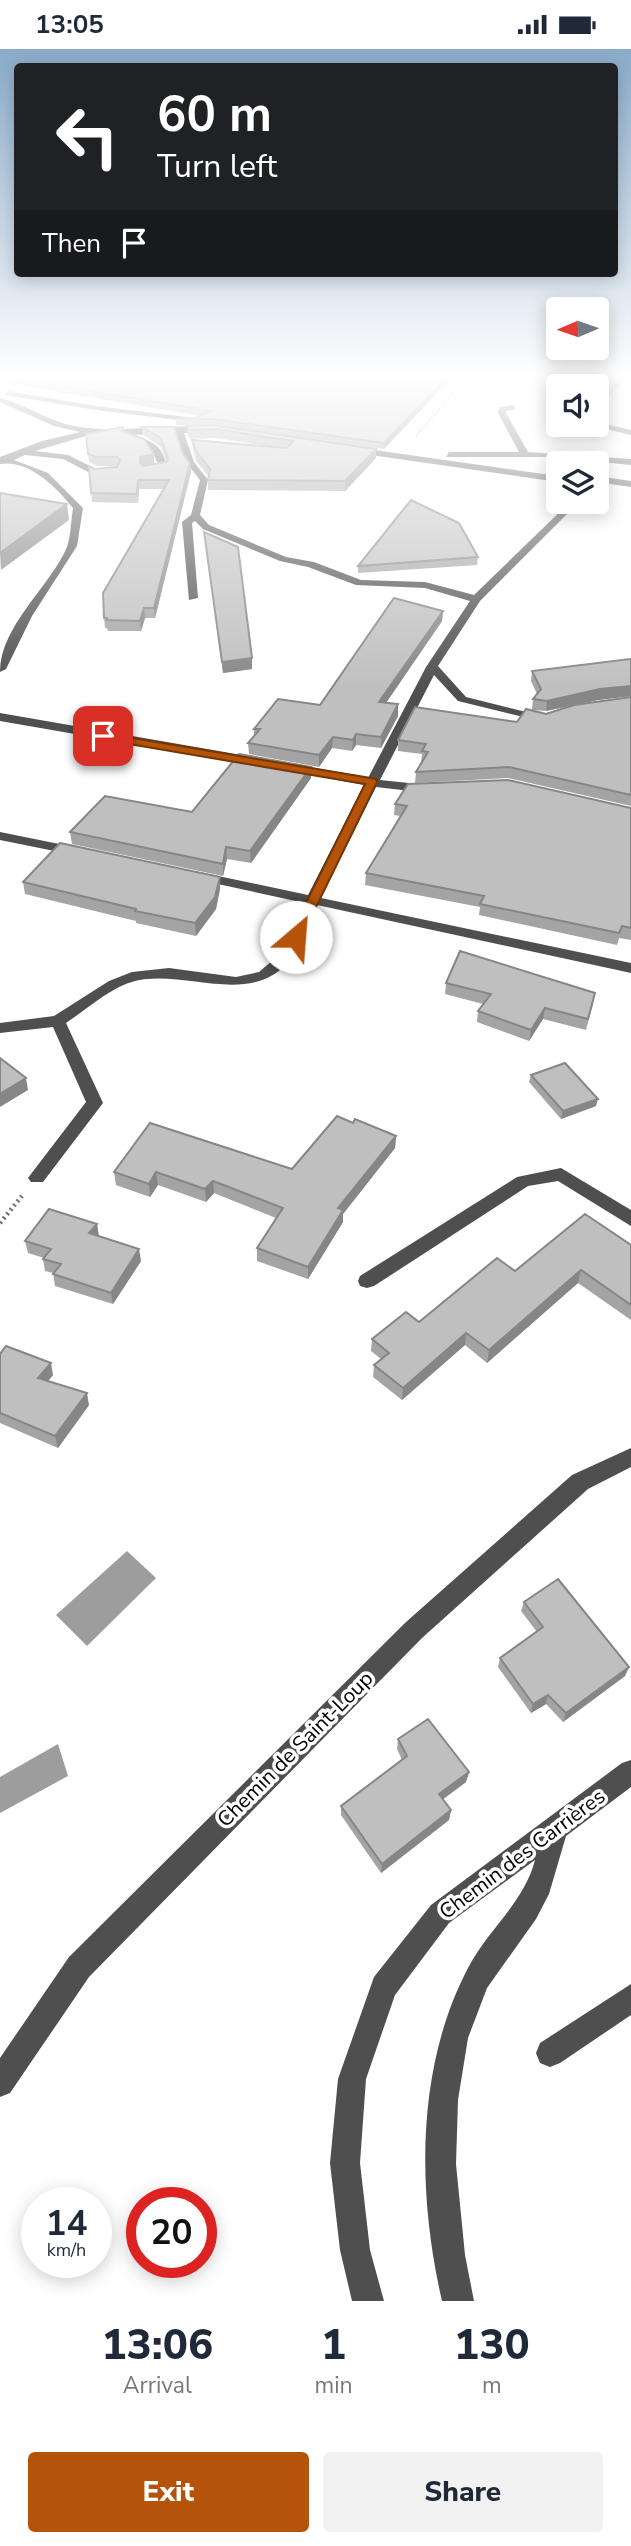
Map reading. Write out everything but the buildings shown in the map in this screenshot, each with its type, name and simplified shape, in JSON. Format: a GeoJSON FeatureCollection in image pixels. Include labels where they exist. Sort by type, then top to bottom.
{"type":"FeatureCollection","features":[{"type":"Feature","properties":{"kind":"street"},"geometry":{"type":"LineString","coordinates":[[0,670],[27,616],[72,547],[78,508],[59,483],[50,478]]}},
{"type":"Feature","properties":{"kind":"street"},"geometry":{"type":"LineString","coordinates":[[96,478],[96,484]]}},
{"type":"Feature","properties":{"kind":"street"},"geometry":{"type":"LineString","coordinates":[[193,598],[187,522],[195,516],[203,478]]}},
{"type":"Feature","properties":{"kind":"street"},"geometry":{"type":"LineString","coordinates":[[609,483],[631,486]]}},
{"type":"Feature","properties":{"kind":"street"},"geometry":{"type":"LineString","coordinates":[[66,508],[78,508]]}},
{"type":"Feature","properties":{"kind":"street"},"geometry":{"type":"LineString","coordinates":[[0,1028],[58,1021],[114,984],[132,977],[169,973],[236,982],[264,975],[286,956],[432,667],[475,599],[563,514]]}},
{"type":"Feature","properties":{"kind":"street"},"geometry":{"type":"LineString","coordinates":[[195,516],[206,527],[283,559],[310,564],[360,583],[425,585],[475,599]]}},
{"type":"Feature","properties":{"kind":"street"},"geometry":{"type":"LineString","coordinates":[[432,667],[463,700],[544,718],[561,713]]}},
{"type":"Feature","properties":{"kind":"street"},"geometry":{"type":"LineString","coordinates":[[0,717],[417,790],[443,789]]}},
{"type":"Feature","properties":{"kind":"street"},"geometry":{"type":"LineString","coordinates":[[0,836],[94,855]]}},
{"type":"Feature","properties":{"kind":"street"},"geometry":{"type":"LineString","coordinates":[[188,874],[631,968]]}},
{"type":"Feature","properties":{"kind":"street"},"geometry":{"type":"LineString","coordinates":[[37,1178],[95,1103],[58,1021]]}},
{"type":"Feature","properties":{"kind":"street"},"geometry":{"type":"LineString","coordinates":[[367,1281],[523,1181],[561,1174],[631,1219]]}},
{"type":"Feature","properties":{"kind":"street","name":"Chemin de Saint-Loup"},"geometry":{"type":"LineString","coordinates":[[0,2084],[79,1968],[404,1640],[580,1482],[631,1457]]}},
{"type":"Feature","properties":{"kind":"street","name":"Chemin des Carrières"},"geometry":{"type":"LineString","coordinates":[[368,2301],[355,2250],[345,2162],[352,2079],[384,1987],[440,1914],[631,1772]]}},
{"type":"Feature","properties":{"kind":"street"},"geometry":{"type":"LineString","coordinates":[[458,2301],[453,2284],[441,2181],[443,2088],[456,2025],[479,1975],[517,1923],[540,1885],[555,1828]]}},
{"type":"Feature","properties":{"kind":"street"},"geometry":{"type":"LineString","coordinates":[[550,2053],[631,1998]]}},
{"type":"Feature","properties":{"kind":"shaded area"},"geometry":{"type":"Polygon","coordinates":[[[127,1551],[156,1578],[87,1646],[56,1615],[127,1551]]]}},
{"type":"Feature","properties":{"kind":"shaded area"},"geometry":{"type":"Polygon","coordinates":[[[58,1744],[68,1776],[0,1813],[0,1777],[58,1744]]]}},
{"type":"Feature","properties":{"kind":"route"},"geometry":{"type":"LineString","coordinates":[[103,736],[372,782],[296,937]]}}]}
